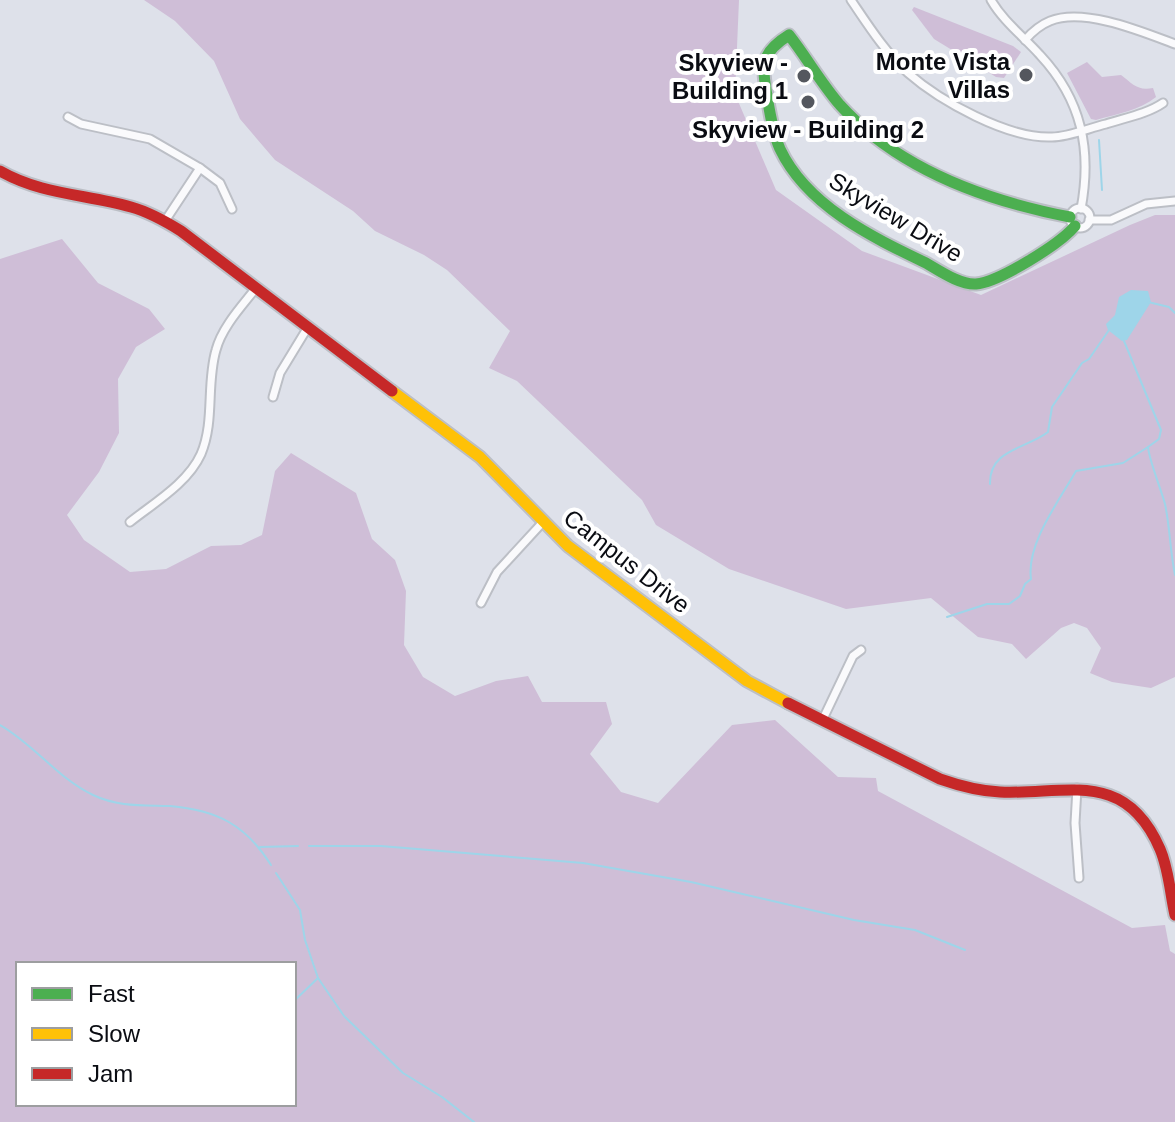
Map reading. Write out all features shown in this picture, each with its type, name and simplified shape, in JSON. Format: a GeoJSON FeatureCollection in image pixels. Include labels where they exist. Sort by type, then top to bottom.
{"type":"FeatureCollection","features":[{"type":"Feature","properties":{"kind":"street"},"geometry":{"type":"LineString","coordinates":[[851,0],[891,56],[909,74],[946,99],[996,125],[1020,133],[1052,137],[1129,117],[1163,103]]}},
{"type":"Feature","properties":{"kind":"street"},"geometry":{"type":"LineString","coordinates":[[991,0],[1040,54],[1064,87],[1083,130],[1087,167],[1081,209]]}},
{"type":"Feature","properties":{"kind":"street"},"geometry":{"type":"LineString","coordinates":[[1025,40],[1043,24],[1066,18],[1115,23],[1175,44]]}},
{"type":"Feature","properties":{"kind":"street","name":"Skyview Drive"},"geometry":{"type":"LineString","coordinates":[[789,35],[848,113],[903,155],[1004,202],[1072,221],[1064,239],[991,280],[972,284],[930,265],[823,204],[790,167],[780,149],[773,125],[762,68],[764,56],[772,46],[789,35]]}},
{"type":"Feature","properties":{"kind":"street"},"geometry":{"type":"LineString","coordinates":[[68,117],[81,124],[150,139],[220,183],[232,209]]}},
{"type":"Feature","properties":{"kind":"street"},"geometry":{"type":"LineString","coordinates":[[165,221],[200,168]]}},
{"type":"Feature","properties":{"kind":"street","name":"Campus Drive"},"geometry":{"type":"LineString","coordinates":[[0,171],[29,187],[127,205],[165,221],[480,457],[568,546],[747,681],[822,721],[959,786],[1003,792],[1077,788],[1105,794],[1122,802],[1144,822],[1159,845],[1172,879],[1175,915]]}},
{"type":"Feature","properties":{"kind":"street"},"geometry":{"type":"LineString","coordinates":[[1089,220],[1111,220],[1146,204],[1175,201]]}},
{"type":"Feature","properties":{"kind":"street"},"geometry":{"type":"LineString","coordinates":[[1081,209],[1088,213],[1089,220],[1083,227],[1072,221],[1073,211],[1081,209]]}},
{"type":"Feature","properties":{"kind":"street"},"geometry":{"type":"LineString","coordinates":[[130,522],[183,479],[200,456],[211,405],[216,349],[226,328],[256,288]]}},
{"type":"Feature","properties":{"kind":"street"},"geometry":{"type":"LineString","coordinates":[[273,397],[280,373],[308,327]]}},
{"type":"Feature","properties":{"kind":"street"},"geometry":{"type":"LineString","coordinates":[[481,603],[497,572],[543,522]]}},
{"type":"Feature","properties":{"kind":"street"},"geometry":{"type":"LineString","coordinates":[[822,721],[853,656],[861,650]]}},
{"type":"Feature","properties":{"kind":"street"},"geometry":{"type":"LineString","coordinates":[[1077,788],[1075,823],[1079,878]]}},
{"type":"Feature","properties":{"kind":"shaded area"},"geometry":{"type":"Polygon","coordinates":[[[144,0],[739,0],[735,94],[776,190],[862,251],[981,295],[1130,225],[1155,215],[1175,215],[1175,677],[1151,688],[1112,682],[1090,673],[1101,648],[1087,628],[1074,623],[1061,628],[1026,659],[1012,644],[978,637],[931,598],[846,609],[729,569],[656,525],[642,500],[517,381],[489,368],[510,331],[447,270],[375,231],[353,211],[275,160],[240,119],[214,61],[175,21],[144,0]]]}},
{"type":"Feature","properties":{"kind":"shaded area"},"geometry":{"type":"Polygon","coordinates":[[[914,7],[1013,46],[1021,52],[1004,78],[996,77],[934,39],[912,10],[914,7]]]}},
{"type":"Feature","properties":{"kind":"shaded area"},"geometry":{"type":"Polygon","coordinates":[[[1087,62],[1102,77],[1121,75],[1139,88],[1153,88],[1156,97],[1128,111],[1091,119],[1067,73],[1087,62]]]}},
{"type":"Feature","properties":{"kind":"shaded area"},"geometry":{"type":"Polygon","coordinates":[[[62,239],[98,283],[149,309],[165,329],[136,347],[118,379],[119,433],[99,472],[67,515],[84,540],[130,572],[166,569],[211,546],[241,545],[262,535],[275,471],[291,453],[356,493],[372,539],[395,560],[406,591],[404,645],[423,677],[455,696],[496,681],[528,676],[542,702],[606,702],[612,724],[590,754],[621,792],[658,803],[732,725],[775,720],[838,777],[876,778],[878,791],[1132,928],[1165,925],[1170,951],[1175,954],[1175,1122],[0,1122],[0,259],[62,239]]]}},
{"type":"Feature","properties":{"kind":"water"},"geometry":{"type":"Polygon","coordinates":[[[1131,290],[1148,291],[1151,302],[1127,340],[1122,341],[1108,330],[1106,324],[1115,315],[1119,297],[1131,290]]]}},
{"type":"Feature","properties":{"kind":"waterway"},"geometry":{"type":"LineString","coordinates":[[1099,140],[1102,190]]}},
{"type":"Feature","properties":{"kind":"waterway"},"geometry":{"type":"LineString","coordinates":[[1148,302],[1169,307],[1175,313]]}},
{"type":"Feature","properties":{"kind":"waterway"},"geometry":{"type":"LineString","coordinates":[[990,484],[991,472],[1002,457],[1048,432],[1052,407],[1109,330]]}},
{"type":"Feature","properties":{"kind":"waterway"},"geometry":{"type":"LineString","coordinates":[[1124,341],[1161,430],[1159,439],[1148,447],[1165,504],[1175,575]]}},
{"type":"Feature","properties":{"kind":"waterway"},"geometry":{"type":"LineString","coordinates":[[947,617],[987,604],[1009,604],[1020,596],[1031,579],[1031,566],[1039,537],[1076,471],[1123,463],[1148,447]]}},
{"type":"Feature","properties":{"kind":"waterway"},"geometry":{"type":"LineString","coordinates":[[0,725],[68,780],[93,795],[121,803],[187,808],[216,816],[251,839],[271,865]]}},
{"type":"Feature","properties":{"kind":"waterway"},"geometry":{"type":"LineString","coordinates":[[260,847],[298,846]]}},
{"type":"Feature","properties":{"kind":"waterway"},"geometry":{"type":"LineString","coordinates":[[309,846],[381,846],[583,863],[691,882],[854,920],[915,930],[965,950]]}},
{"type":"Feature","properties":{"kind":"waterway"},"geometry":{"type":"LineString","coordinates":[[276,873],[300,910],[305,940],[318,978],[344,1016],[403,1073],[474,1122]]}},
{"type":"Feature","properties":{"kind":"waterway"},"geometry":{"type":"LineString","coordinates":[[296,999],[318,978]]}},
{"type":"Feature","properties":{"kind":"traffic: fast"},"geometry":{"type":"LineString","coordinates":[[1070,217],[976,191],[916,164],[889,147],[863,128],[840,105],[789,35],[768,54],[764,68],[765,85],[780,149],[807,187],[863,231],[950,277],[976,284],[999,277],[1028,261],[1075,226]]}},
{"type":"Feature","properties":{"kind":"traffic: slow"},"geometry":{"type":"LineString","coordinates":[[392,391],[480,457],[568,546],[747,681],[788,703]]}},
{"type":"Feature","properties":{"kind":"traffic: jam"},"geometry":{"type":"LineString","coordinates":[[0,171],[48,190],[138,209],[169,224],[392,391]]}},
{"type":"Feature","properties":{"kind":"traffic: jam"},"geometry":{"type":"LineString","coordinates":[[788,703],[955,784],[992,791],[1092,791],[1130,806],[1146,823],[1160,849],[1175,915]]}},
{"type":"Feature","properties":{"kind":"place","name":"Monte Vista Villas"},"geometry":{"type":"Point","coordinates":[1026,75]}},
{"type":"Feature","properties":{"kind":"place","name":"Skyview - Building 1"},"geometry":{"type":"Point","coordinates":[804,76]}},
{"type":"Feature","properties":{"kind":"place","name":"Skyview - Building 2"},"geometry":{"type":"Point","coordinates":[808,102]}}]}
